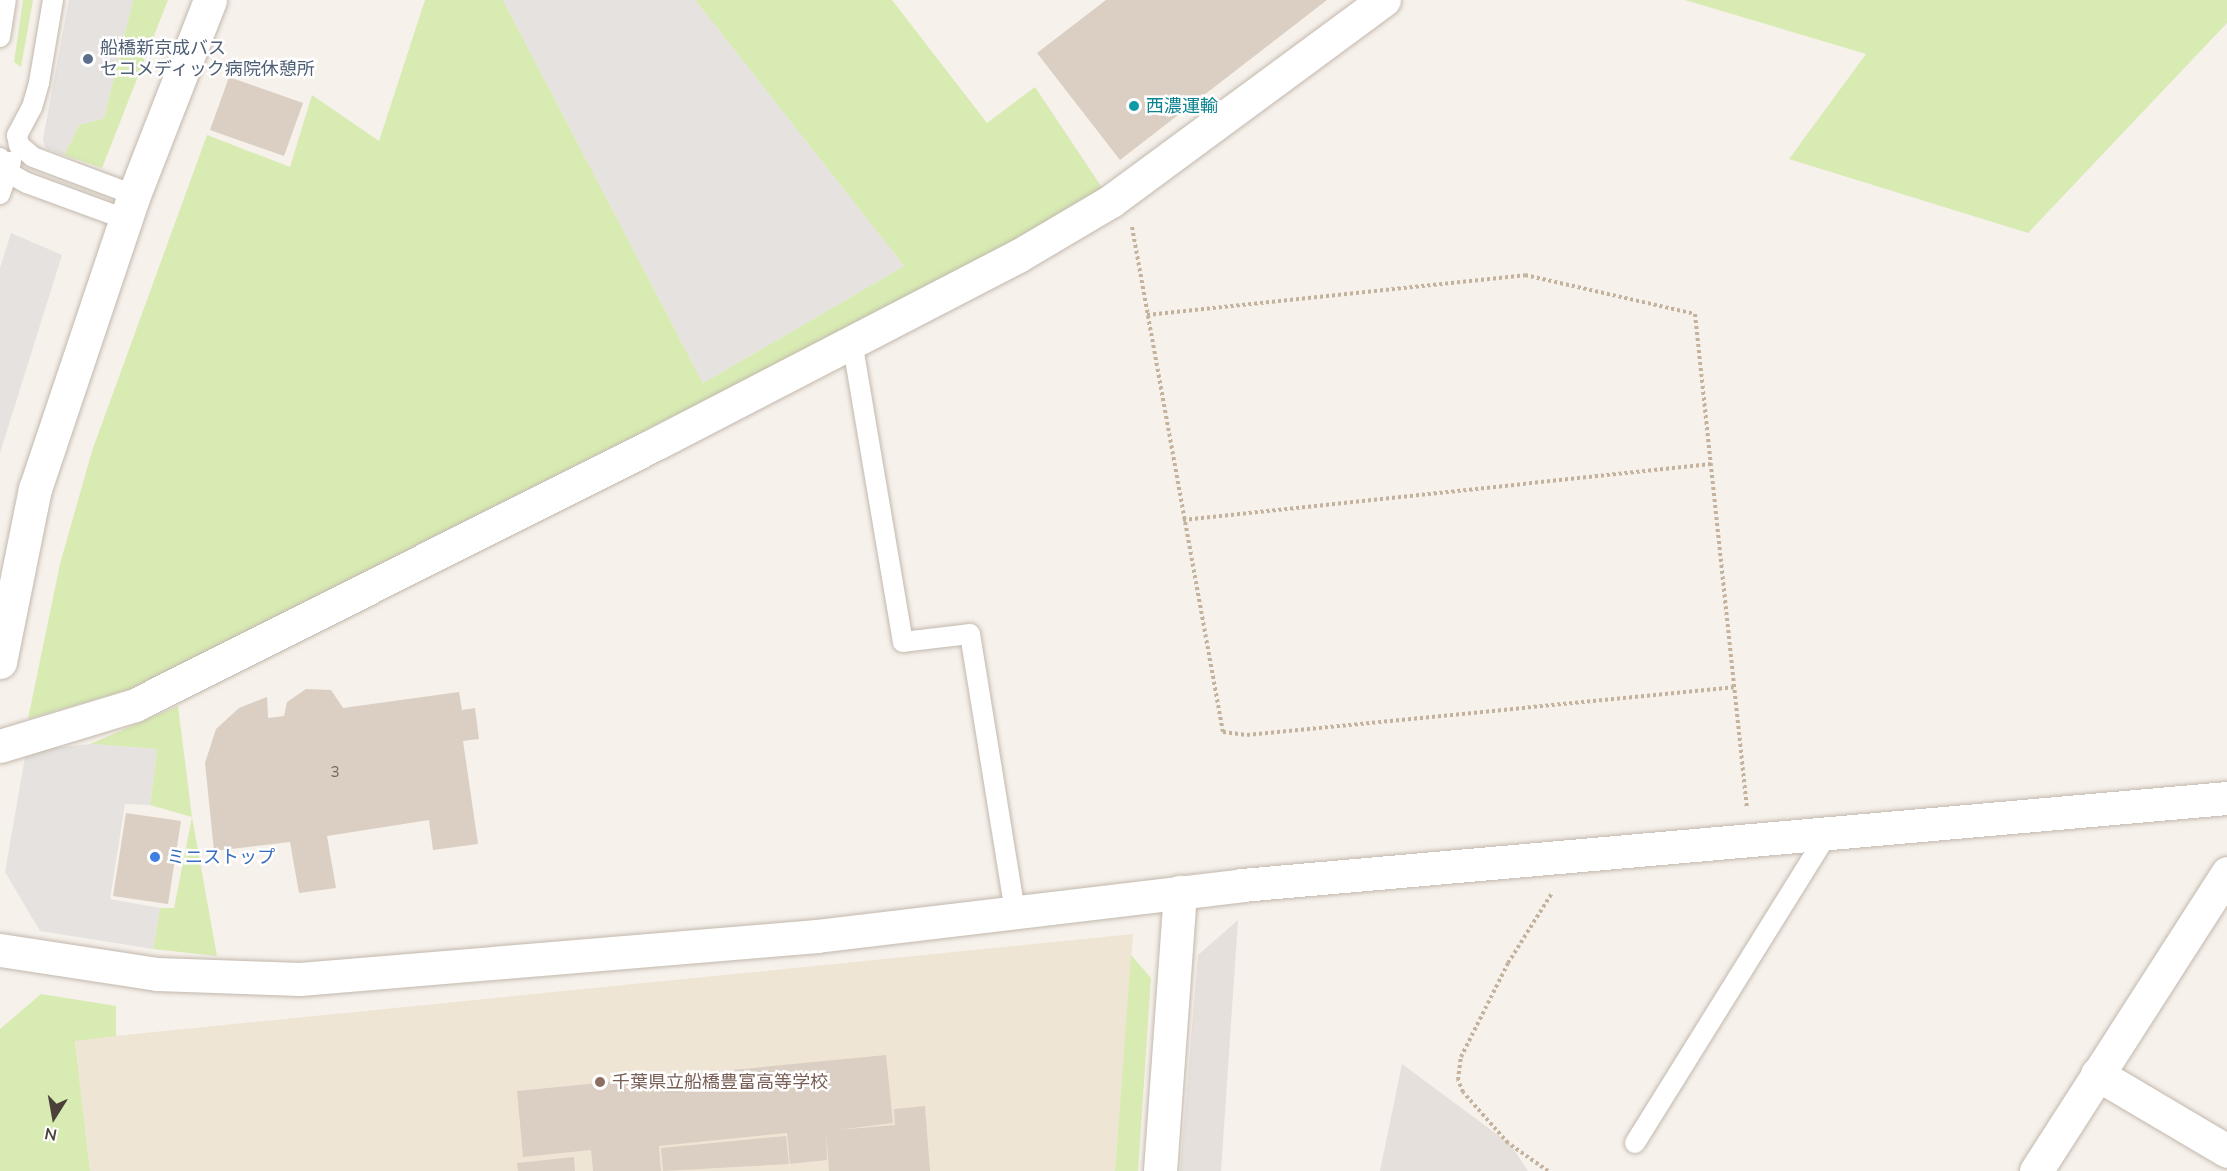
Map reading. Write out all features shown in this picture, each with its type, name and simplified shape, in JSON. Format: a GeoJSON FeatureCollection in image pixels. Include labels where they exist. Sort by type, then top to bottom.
{"type":"FeatureCollection","features":[{"type":"Feature","properties":{"kind":"street"},"geometry":{"type":"LineString","coordinates":[[0,662],[35,489],[130,207],[210,0]]}},
{"type":"Feature","properties":{"kind":"street"},"geometry":{"type":"LineString","coordinates":[[0,746],[135,705],[1018,256],[1126,190],[1384,0]]}},
{"type":"Feature","properties":{"kind":"street"},"geometry":{"type":"LineString","coordinates":[[0,950],[158,974],[300,979],[783,939],[1180,892],[2227,798]]}},
{"type":"Feature","properties":{"kind":"street"},"geometry":{"type":"LineString","coordinates":[[2036,1171],[2227,873]]}},
{"type":"Feature","properties":{"kind":"street"},"geometry":{"type":"LineString","coordinates":[[1160,1171],[1180,892]]}},
{"type":"Feature","properties":{"kind":"street"},"geometry":{"type":"LineString","coordinates":[[2097,1074],[2227,1151]]}},
{"type":"Feature","properties":{"kind":"lane"},"geometry":{"type":"LineString","coordinates":[[0,38],[6,0]]}},
{"type":"Feature","properties":{"kind":"lane"},"geometry":{"type":"LineString","coordinates":[[0,194],[4,165],[18,139],[39,82],[53,0]]}},
{"type":"Feature","properties":{"kind":"lane"},"geometry":{"type":"LineString","coordinates":[[18,139],[24,152],[130,207]]}},
{"type":"Feature","properties":{"kind":"lane"},"geometry":{"type":"LineString","coordinates":[[4,165],[130,207]]}},
{"type":"Feature","properties":{"kind":"lane"},"geometry":{"type":"LineString","coordinates":[[852,341],[903,642],[970,634],[1015,912]]}},
{"type":"Feature","properties":{"kind":"lane"},"geometry":{"type":"LineString","coordinates":[[1635,1143],[1827,835]]}},
{"type":"Feature","properties":{"kind":"path"},"geometry":{"type":"LineString","coordinates":[[1126,190],[1218,723],[1228,736],[1734,687]]}},
{"type":"Feature","properties":{"kind":"path"},"geometry":{"type":"LineString","coordinates":[[1148,315],[1525,274],[1695,315],[1750,841]]}},
{"type":"Feature","properties":{"kind":"path"},"geometry":{"type":"LineString","coordinates":[[1183,520],[1711,464]]}},
{"type":"Feature","properties":{"kind":"path"},"geometry":{"type":"LineString","coordinates":[[1548,1171],[1508,1143],[1463,1092],[1459,1070],[1461,1057],[1508,963],[1576,855]]}},
{"type":"Feature","properties":{"kind":"shaded area","name":"船橋新京成バス セコメディック病院休憩所"},"geometry":{"type":"Polygon","coordinates":[[[69,0],[133,0],[104,118],[79,125],[64,155],[45,148],[43,139],[69,0]]]}},
{"type":"Feature","properties":{"kind":"shaded area"},"geometry":{"type":"Polygon","coordinates":[[[503,0],[695,0],[904,266],[703,383],[503,0]]]}},
{"type":"Feature","properties":{"kind":"shaded area"},"geometry":{"type":"Polygon","coordinates":[[[11,233],[62,255],[0,453],[0,268],[11,233]]]}},
{"type":"Feature","properties":{"kind":"shaded area"},"geometry":{"type":"Polygon","coordinates":[[[90,744],[157,749],[150,805],[125,804],[110,899],[160,908],[153,949],[40,931],[5,872],[26,751],[90,744]]]}},
{"type":"Feature","properties":{"kind":"shaded area"},"geometry":{"type":"Polygon","coordinates":[[[1238,920],[1221,1171],[1180,1171],[1198,955],[1238,920]]]}},
{"type":"Feature","properties":{"kind":"shaded area","name":"千葉県立船橋豊富高等学校"},"geometry":{"type":"Polygon","coordinates":[[[1133,934],[1115,1171],[90,1171],[75,1040],[1133,934]]]}},
{"type":"Feature","properties":{"kind":"shaded area"},"geometry":{"type":"Polygon","coordinates":[[[1402,1064],[1510,1144],[1528,1171],[1380,1171],[1402,1064]]]}},
{"type":"Feature","properties":{"kind":"green space"},"geometry":{"type":"Polygon","coordinates":[[[23,0],[33,0],[21,67],[14,62],[23,0]]]}},
{"type":"Feature","properties":{"kind":"green space"},"geometry":{"type":"Polygon","coordinates":[[[133,0],[168,0],[102,168],[64,155],[79,125],[104,118],[133,0]]]}},
{"type":"Feature","properties":{"kind":"green space"},"geometry":{"type":"Polygon","coordinates":[[[425,0],[503,0],[703,383],[904,266],[695,0],[892,0],[987,123],[1035,87],[1105,192],[1014,245],[131,689],[28,719],[60,564],[92,451],[207,135],[290,167],[312,95],[379,141],[425,0]]]}},
{"type":"Feature","properties":{"kind":"green space"},"geometry":{"type":"Polygon","coordinates":[[[1685,0],[2227,0],[2227,23],[2028,233],[1789,159],[1866,54],[1685,0]]]}},
{"type":"Feature","properties":{"kind":"green space"},"geometry":{"type":"Polygon","coordinates":[[[178,706],[192,817],[150,805],[157,749],[90,744],[178,706]]]}},
{"type":"Feature","properties":{"kind":"green space"},"geometry":{"type":"Polygon","coordinates":[[[192,817],[217,956],[153,949],[160,908],[174,908],[192,817]]]}},
{"type":"Feature","properties":{"kind":"green space"},"geometry":{"type":"Polygon","coordinates":[[[1131,955],[1151,978],[1138,1171],[1115,1171],[1131,955]]]}},
{"type":"Feature","properties":{"kind":"green space"},"geometry":{"type":"Polygon","coordinates":[[[41,994],[116,1006],[116,1036],[75,1041],[90,1171],[0,1171],[0,1029],[41,994]]]}},
{"type":"Feature","properties":{"kind":"building","name":"西濃運輸"},"geometry":{"type":"Polygon","coordinates":[[[1106,0],[1327,0],[1120,160],[1037,53],[1106,0]]]}},
{"type":"Feature","properties":{"kind":"building"},"geometry":{"type":"Polygon","coordinates":[[[229,77],[303,103],[284,156],[210,130],[229,77]]]}},
{"type":"Feature","properties":{"kind":"building"},"geometry":{"type":"Polygon","coordinates":[[[306,689],[331,690],[343,708],[459,692],[462,710],[475,708],[479,739],[463,741],[478,844],[433,850],[429,820],[327,836],[336,888],[299,893],[290,842],[214,851],[205,763],[216,729],[239,708],[267,697],[268,718],[284,716],[287,702],[306,689]]]}},
{"type":"Feature","properties":{"kind":"building"},"geometry":{"type":"Polygon","coordinates":[[[126,813],[181,821],[168,904],[113,896],[126,813]]]}},
{"type":"Feature","properties":{"kind":"building"},"geometry":{"type":"Polygon","coordinates":[[[886,1055],[893,1123],[837,1130],[895,1125],[894,1109],[925,1106],[930,1171],[829,1171],[826,1131],[827,1160],[790,1164],[787,1133],[659,1146],[661,1171],[593,1171],[591,1150],[523,1157],[517,1091],[886,1055]]]}},
{"type":"Feature","properties":{"kind":"building"},"geometry":{"type":"Polygon","coordinates":[[[786,1136],[789,1164],[663,1171],[661,1148],[786,1136]]]}},
{"type":"Feature","properties":{"kind":"building"},"geometry":{"type":"Polygon","coordinates":[[[574,1157],[575,1171],[518,1171],[517,1163],[574,1157]]]}},
{"type":"Feature","properties":{"kind":"place","name":"船橋新京成バス セコメディック病院休憩所"},"geometry":{"type":"Point","coordinates":[88,59]}},
{"type":"Feature","properties":{"kind":"place","name":"西濃運輸"},"geometry":{"type":"Point","coordinates":[1134,106]}},
{"type":"Feature","properties":{"kind":"place","name":"ミニストップ"},"geometry":{"type":"Point","coordinates":[155,857]}},
{"type":"Feature","properties":{"kind":"place","name":"千葉県立船橋豊富高等学校"},"geometry":{"type":"Point","coordinates":[600,1082]}}]}
